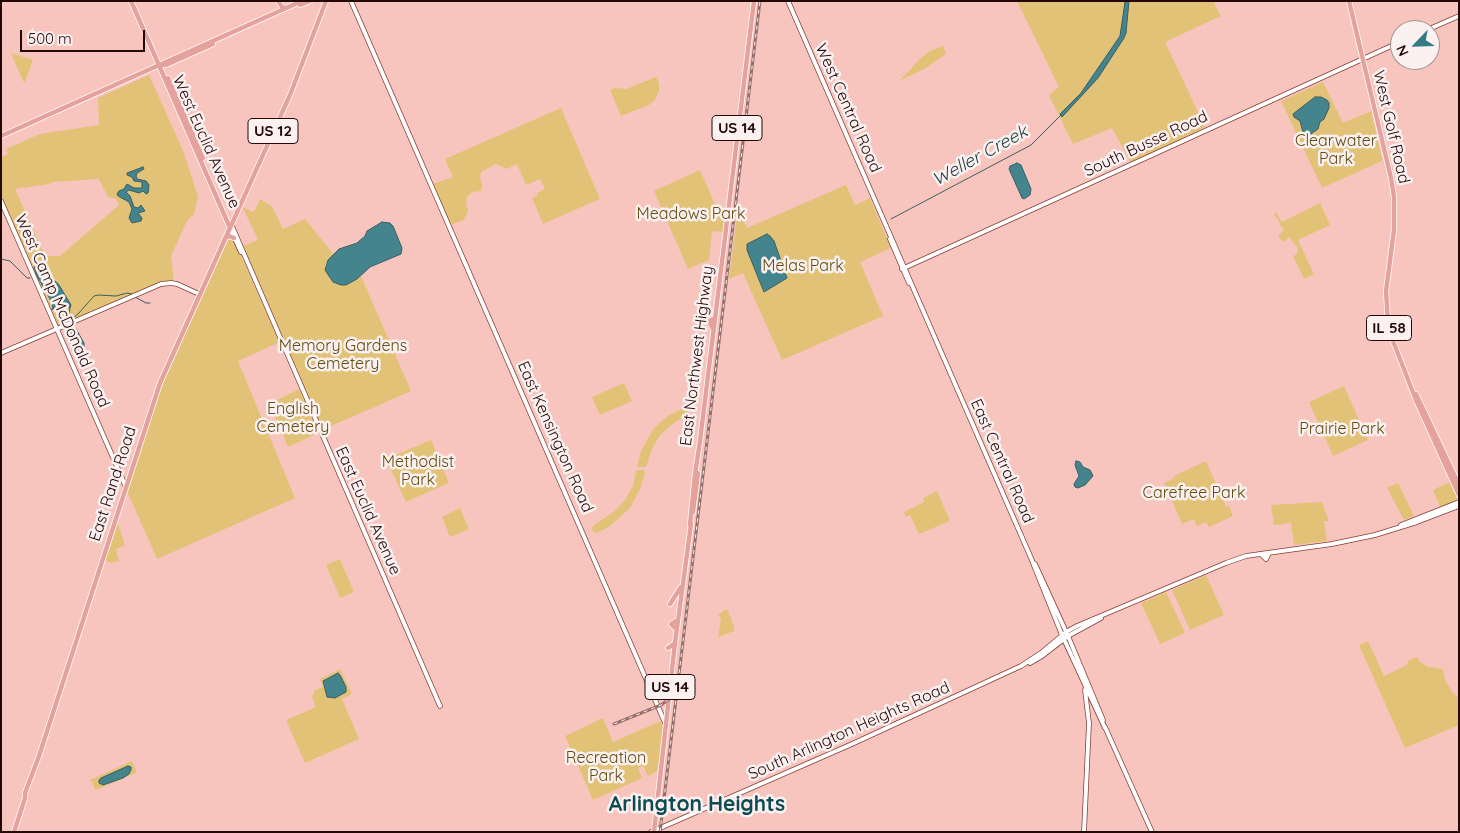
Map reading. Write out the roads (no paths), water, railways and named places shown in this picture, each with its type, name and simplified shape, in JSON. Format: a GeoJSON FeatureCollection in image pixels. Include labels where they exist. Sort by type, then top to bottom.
{"type":"FeatureCollection","features":[{"type":"Feature","properties":{"kind":"main road"},"geometry":{"type":"LineString","coordinates":[[133,1],[160,66]]}},
{"type":"Feature","properties":{"kind":"main road"},"geometry":{"type":"LineString","coordinates":[[278,1],[282,7],[290,7]]}},
{"type":"Feature","properties":{"kind":"main road"},"geometry":{"type":"LineString","coordinates":[[160,66],[164,62],[302,1]]}},
{"type":"Feature","properties":{"kind":"main road"},"geometry":{"type":"LineString","coordinates":[[1,136],[310,1]]}},
{"type":"Feature","properties":{"kind":"main road","name":"East Kensington Road"},"geometry":{"type":"LineString","coordinates":[[351,1],[664,716],[666,725]]}},
{"type":"Feature","properties":{"kind":"main road","name":"East Northwest Highway"},"geometry":{"type":"LineString","coordinates":[[675,643],[677,630],[671,624],[678,620],[690,525],[695,501],[698,459],[714,331],[709,321],[715,318],[754,1]]}},
{"type":"Feature","properties":{"kind":"main road","name":"West Central Road"},"geometry":{"type":"LineString","coordinates":[[788,1],[951,374]]}},
{"type":"Feature","properties":{"kind":"main road","name":"West Golf Road"},"geometry":{"type":"LineString","coordinates":[[1348,1],[1391,178],[1394,198],[1394,230],[1386,291],[1387,317],[1404,371],[1413,389]]}},
{"type":"Feature","properties":{"kind":"main road","name":"US 12"},"geometry":{"type":"LineString","coordinates":[[230,226],[290,95],[325,2]]}},
{"type":"Feature","properties":{"kind":"main road"},"geometry":{"type":"LineString","coordinates":[[1440,24],[1459,16]]}},
{"type":"Feature","properties":{"kind":"main road","name":"South Busse Road"},"geometry":{"type":"LineString","coordinates":[[904,268],[1390,46]]}},
{"type":"Feature","properties":{"kind":"main road","name":"West Euclid Avenue"},"geometry":{"type":"LineString","coordinates":[[160,66],[228,215],[230,226]]}},
{"type":"Feature","properties":{"kind":"main road","name":"West Euclid Avenue"},"geometry":{"type":"LineString","coordinates":[[160,66],[230,226]]}},
{"type":"Feature","properties":{"kind":"main road","name":"West Camp McDonald Road"},"geometry":{"type":"LineString","coordinates":[[1,202],[125,486]]}},
{"type":"Feature","properties":{"kind":"main road"},"geometry":{"type":"LineString","coordinates":[[228,215],[237,212]]}},
{"type":"Feature","properties":{"kind":"main road","name":"East Euclid Avenue"},"geometry":{"type":"LineString","coordinates":[[230,226],[262,297]]}},
{"type":"Feature","properties":{"kind":"main road","name":"East Euclid Avenue"},"geometry":{"type":"LineString","coordinates":[[230,226],[440,706]]}},
{"type":"Feature","properties":{"kind":"main road","name":"East Rand Road"},"geometry":{"type":"LineString","coordinates":[[14,832],[160,383],[230,226]]}},
{"type":"Feature","properties":{"kind":"main road"},"geometry":{"type":"LineString","coordinates":[[225,238],[229,236],[234,238]]}},
{"type":"Feature","properties":{"kind":"main road"},"geometry":{"type":"LineString","coordinates":[[1,353],[161,284],[177,284],[199,294]]}},
{"type":"Feature","properties":{"kind":"main road","name":"East Central Road"},"geometry":{"type":"LineString","coordinates":[[951,374],[1085,682]]}},
{"type":"Feature","properties":{"kind":"main road","name":"IL 58"},"geometry":{"type":"LineString","coordinates":[[1413,389],[1459,485]]}},
{"type":"Feature","properties":{"kind":"main road","name":"IL 58"},"geometry":{"type":"LineString","coordinates":[[1413,389],[1416,400],[1459,495]]}},
{"type":"Feature","properties":{"kind":"main road"},"geometry":{"type":"LineString","coordinates":[[1392,530],[1459,502]]}},
{"type":"Feature","properties":{"kind":"main road"},"geometry":{"type":"LineString","coordinates":[[1392,530],[1416,523],[1459,506]]}},
{"type":"Feature","properties":{"kind":"main road","name":"South Arlington Heights Road"},"geometry":{"type":"LineString","coordinates":[[654,831],[852,744],[1025,664],[1065,635],[1119,609],[1226,563],[1246,556],[1261,554],[1266,559],[1270,553],[1332,544],[1392,530]]}},
{"type":"Feature","properties":{"kind":"main road"},"geometry":{"type":"LineString","coordinates":[[680,608],[671,603],[683,583]]}},
{"type":"Feature","properties":{"kind":"main road"},"geometry":{"type":"LineString","coordinates":[[668,648],[675,643]]}},
{"type":"Feature","properties":{"kind":"main road","name":"US 14"},"geometry":{"type":"LineString","coordinates":[[654,831],[675,643]]}},
{"type":"Feature","properties":{"kind":"main road"},"geometry":{"type":"LineString","coordinates":[[1085,682],[1151,832]]}},
{"type":"Feature","properties":{"kind":"main road"},"geometry":{"type":"LineString","coordinates":[[1085,682],[1094,706],[1106,728]]}},
{"type":"Feature","properties":{"kind":"main road"},"geometry":{"type":"LineString","coordinates":[[1084,832],[1089,723],[1085,682]]}},
{"type":"Feature","properties":{"kind":"main road"},"geometry":{"type":"LineString","coordinates":[[1089,723],[1094,699]]}},
{"type":"Feature","properties":{"kind":"main road"},"geometry":{"type":"LineString","coordinates":[[659,707],[665,708],[668,704]]}},
{"type":"Feature","properties":{"kind":"water"},"geometry":{"type":"Polygon","coordinates":[[[1129,1],[1124,38],[1098,78],[1062,117],[1060,114],[1081,93],[1120,36],[1125,2],[1129,1]]]}},
{"type":"Feature","properties":{"kind":"water"},"geometry":{"type":"Polygon","coordinates":[[[1315,97],[1327,100],[1329,108],[1318,129],[1308,136],[1303,132],[1300,121],[1293,114],[1315,97]]]}},
{"type":"Feature","properties":{"kind":"water"},"geometry":{"type":"Polygon","coordinates":[[[1017,163],[1021,165],[1031,189],[1030,195],[1024,199],[1009,169],[1010,166],[1017,163]]]}},
{"type":"Feature","properties":{"kind":"water"},"geometry":{"type":"Polygon","coordinates":[[[143,167],[144,169],[137,173],[136,176],[137,179],[146,181],[149,185],[148,193],[129,190],[126,192],[130,196],[134,207],[138,208],[141,205],[145,211],[138,213],[142,218],[141,221],[132,223],[129,218],[132,209],[129,202],[117,194],[127,184],[134,188],[142,188],[142,182],[134,181],[127,173],[143,167]]]}},
{"type":"Feature","properties":{"kind":"water"},"geometry":{"type":"Polygon","coordinates":[[[382,222],[390,223],[393,226],[402,248],[401,254],[370,267],[357,279],[346,285],[333,282],[325,270],[328,260],[339,249],[357,243],[365,236],[367,231],[382,222]]]}},
{"type":"Feature","properties":{"kind":"water"},"geometry":{"type":"Polygon","coordinates":[[[767,234],[774,241],[787,278],[764,292],[747,250],[747,244],[767,234]]]}},
{"type":"Feature","properties":{"kind":"water"},"geometry":{"type":"Polygon","coordinates":[[[41,266],[59,285],[71,305],[70,308],[65,307],[60,302],[52,310],[53,304],[34,267],[41,266]]]}},
{"type":"Feature","properties":{"kind":"water"},"geometry":{"type":"Polygon","coordinates":[[[76,329],[84,343],[84,347],[74,352],[66,334],[76,329]]]}},
{"type":"Feature","properties":{"kind":"water"},"geometry":{"type":"Polygon","coordinates":[[[1076,461],[1090,470],[1093,476],[1085,485],[1078,488],[1074,484],[1079,476],[1075,465],[1076,461]]]}},
{"type":"Feature","properties":{"kind":"water"},"geometry":{"type":"Polygon","coordinates":[[[338,673],[346,687],[346,692],[335,698],[327,697],[323,681],[338,673]]]}},
{"type":"Feature","properties":{"kind":"water"},"geometry":{"type":"Polygon","coordinates":[[[128,766],[131,767],[131,770],[123,778],[103,785],[99,783],[101,778],[128,766]]]}},
{"type":"Feature","properties":{"kind":"waterway","name":"Weller Creek"},"geometry":{"type":"LineString","coordinates":[[891,219],[1031,145],[1061,115]]}},
{"type":"Feature","properties":{"kind":"waterway"},"geometry":{"type":"LineString","coordinates":[[1,259],[10,261],[27,278],[30,278]]}},
{"type":"Feature","properties":{"kind":"waterway"},"geometry":{"type":"LineString","coordinates":[[70,308],[69,316],[73,318],[94,296],[132,294]]}},
{"type":"Feature","properties":{"kind":"waterway"},"geometry":{"type":"LineString","coordinates":[[135,297],[150,303]]}},
{"type":"Feature","properties":{"kind":"railway"},"geometry":{"type":"LineString","coordinates":[[660,832],[760,1]]}},
{"type":"Feature","properties":{"kind":"railway"},"geometry":{"type":"LineString","coordinates":[[614,724],[661,705],[668,700],[675,689]]}},
{"type":"Feature","properties":{"kind":"district","name":"Arlington Heights"},"geometry":{"type":"Point","coordinates":[697,805]}},
{"type":"Feature","properties":{"kind":"park label","name":"Clearwater Park"},"geometry":{"type":"Point","coordinates":[1336,150]}},
{"type":"Feature","properties":{"kind":"park label","name":"Meadows Park"},"geometry":{"type":"Point","coordinates":[691,214]}},
{"type":"Feature","properties":{"kind":"park label","name":"Melas Park"},"geometry":{"type":"Point","coordinates":[803,266]}},
{"type":"Feature","properties":{"kind":"park label","name":"Memory Gardens Cemetery"},"geometry":{"type":"Point","coordinates":[343,355]}},
{"type":"Feature","properties":{"kind":"park label","name":"English Cemetery"},"geometry":{"type":"Point","coordinates":[293,418]}},
{"type":"Feature","properties":{"kind":"park label","name":"Prairie Park"},"geometry":{"type":"Point","coordinates":[1342,429]}},
{"type":"Feature","properties":{"kind":"park label","name":"Methodist Park"},"geometry":{"type":"Point","coordinates":[418,471]}},
{"type":"Feature","properties":{"kind":"park label","name":"Carefree Park"},"geometry":{"type":"Point","coordinates":[1194,493]}},
{"type":"Feature","properties":{"kind":"park label","name":"Recreation Park"},"geometry":{"type":"Point","coordinates":[606,767]}}]}
